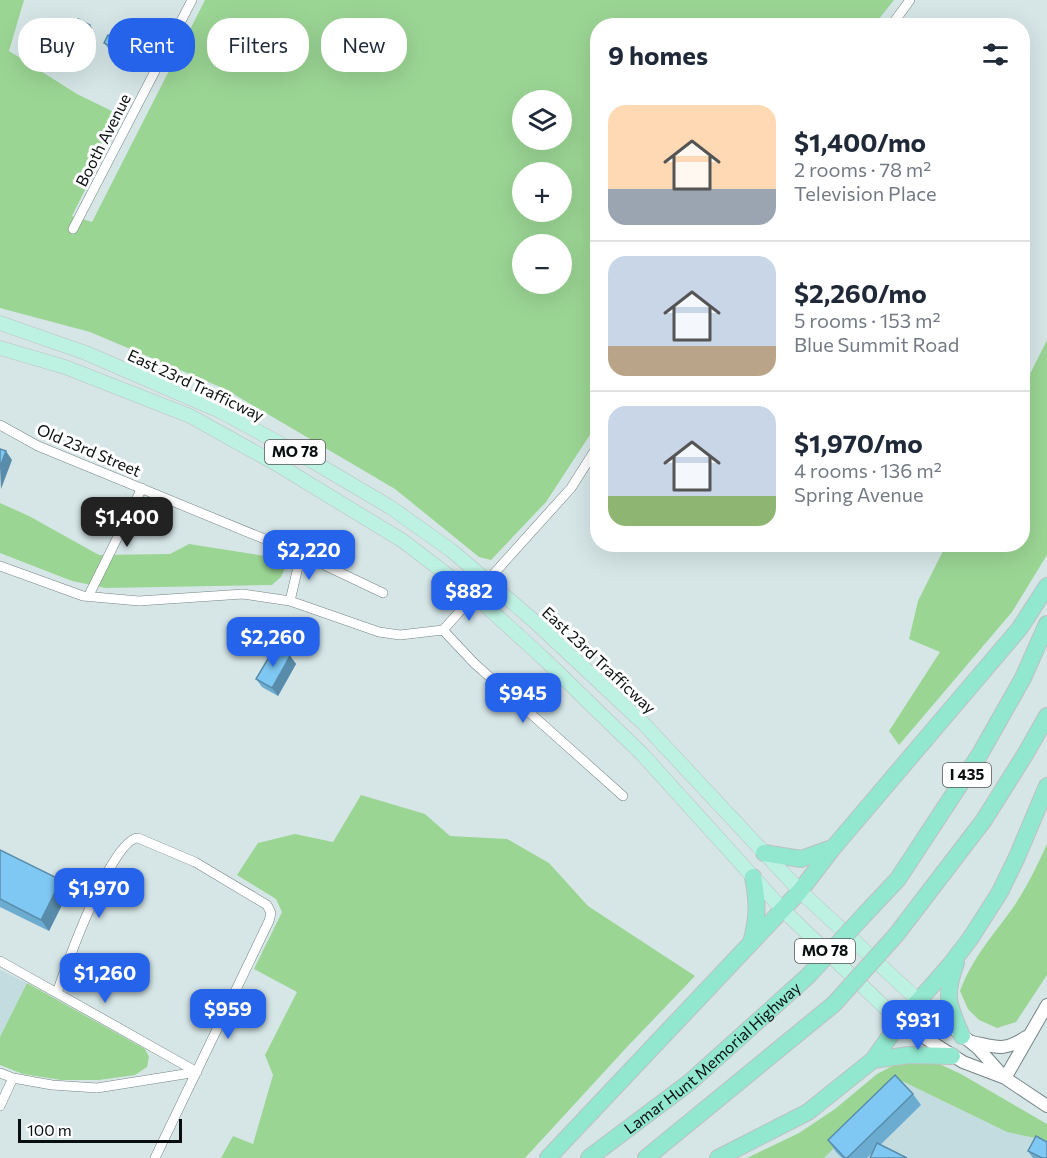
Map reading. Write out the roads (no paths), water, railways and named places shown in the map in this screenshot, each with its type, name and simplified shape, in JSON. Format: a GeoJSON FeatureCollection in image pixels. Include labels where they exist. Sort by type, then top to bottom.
{"type":"FeatureCollection","features":[{"type":"Feature","properties":{"kind":"highway"},"geometry":{"type":"LineString","coordinates":[[548,1158],[800,891],[833,848],[1020,628],[1047,586]]}},
{"type":"Feature","properties":{"kind":"highway","name":"Lamar Hunt Memorial Highway"},"geometry":{"type":"LineString","coordinates":[[589,1158],[690,1082],[808,976],[898,879],[980,754],[1023,678],[1047,624]]}},
{"type":"Feature","properties":{"kind":"highway","name":"I 435"},"geometry":{"type":"LineString","coordinates":[[646,1158],[834,1004],[896,935],[984,820],[1047,716]]}},
{"type":"Feature","properties":{"kind":"highway"},"geometry":{"type":"LineString","coordinates":[[718,1158],[808,1112],[873,1060],[900,1022],[960,953],[1000,892],[1047,786]]}},
{"type":"Feature","properties":{"kind":"highway"},"geometry":{"type":"LineString","coordinates":[[764,854],[801,859],[833,848]]}},
{"type":"Feature","properties":{"kind":"highway"},"geometry":{"type":"LineString","coordinates":[[750,945],[756,924],[758,904],[753,877]]}},
{"type":"Feature","properties":{"kind":"highway"},"geometry":{"type":"LineString","coordinates":[[960,953],[950,981],[949,997],[950,1008],[966,1039]]}},
{"type":"Feature","properties":{"kind":"highway"},"geometry":{"type":"LineString","coordinates":[[873,1060],[909,1055],[952,1056]]}},
{"type":"Feature","properties":{"kind":"main road","name":"East 23rd Trafficway"},"geometry":{"type":"LineString","coordinates":[[0,323],[86,353],[220,411],[312,460],[390,507],[452,551],[487,580],[643,723],[800,891],[919,1001],[966,1039],[1005,1078],[1047,1106]]}},
{"type":"Feature","properties":{"kind":"main road","name":"East 23rd Trafficway"},"geometry":{"type":"LineString","coordinates":[[0,348],[65,367],[190,416],[280,466],[403,541],[475,596],[542,657],[643,755],[783,910],[900,1022],[963,1062],[1005,1078]]}},
{"type":"Feature","properties":{"kind":"main road"},"geometry":{"type":"LineString","coordinates":[[1005,1078],[1047,1005]]}},
{"type":"Feature","properties":{"kind":"main road"},"geometry":{"type":"LineString","coordinates":[[966,1039],[1003,1048],[1012,1046],[1030,1035]]}},
{"type":"Feature","properties":{"kind":"street","name":"Booth Avenue"},"geometry":{"type":"LineString","coordinates":[[73,229],[192,0]]}},
{"type":"Feature","properties":{"kind":"street"},"geometry":{"type":"LineString","coordinates":[[897,18],[910,0]]}},
{"type":"Feature","properties":{"kind":"street","name":"Old 23rd Street"},"geometry":{"type":"LineString","coordinates":[[0,425],[38,446],[301,554],[383,593]]}},
{"type":"Feature","properties":{"kind":"street"},"geometry":{"type":"LineString","coordinates":[[0,566],[88,597],[139,602],[243,594],[290,601],[378,632],[400,635],[443,630],[571,488],[590,458]]}},
{"type":"Feature","properties":{"kind":"street"},"geometry":{"type":"LineString","coordinates":[[88,597],[142,488]]}},
{"type":"Feature","properties":{"kind":"street"},"geometry":{"type":"LineString","coordinates":[[290,601],[301,554]]}},
{"type":"Feature","properties":{"kind":"street"},"geometry":{"type":"LineString","coordinates":[[443,630],[474,663],[623,796]]}},
{"type":"Feature","properties":{"kind":"street"},"geometry":{"type":"LineString","coordinates":[[57,993],[86,914],[107,873],[127,842],[133,837],[138,837],[195,862],[267,905],[271,913],[269,921],[155,1158]]}},
{"type":"Feature","properties":{"kind":"street"},"geometry":{"type":"LineString","coordinates":[[0,961],[197,1072]]}},
{"type":"Feature","properties":{"kind":"street"},"geometry":{"type":"LineString","coordinates":[[0,1073],[13,1078],[51,1085],[97,1088],[197,1072]]}},
{"type":"Feature","properties":{"kind":"street"},"geometry":{"type":"LineString","coordinates":[[0,1106],[13,1078]]}}]}
